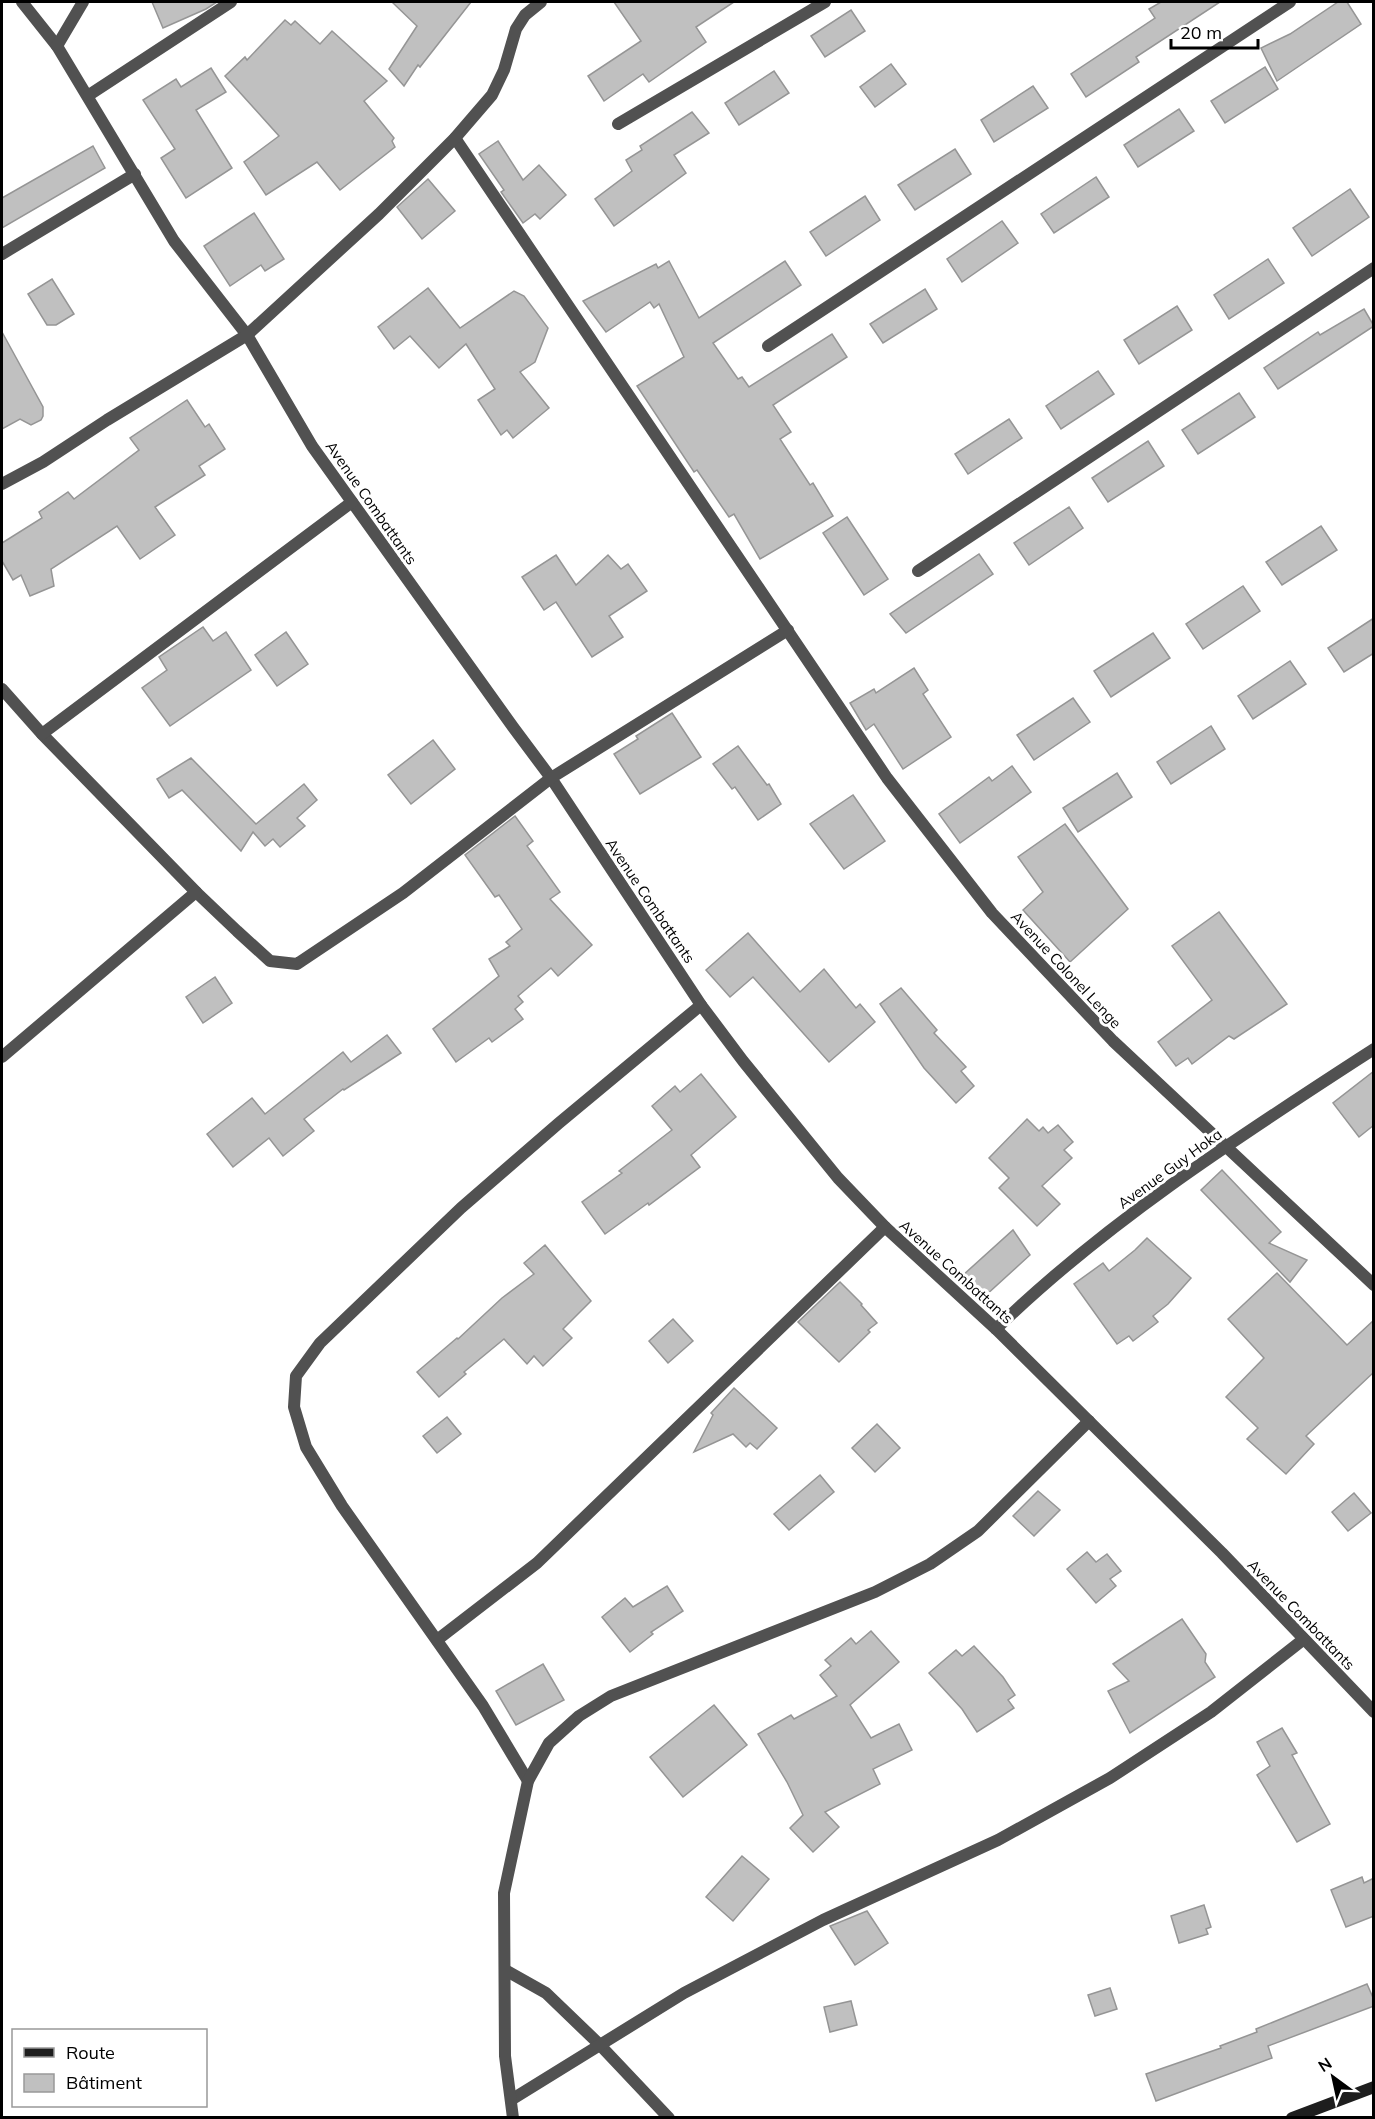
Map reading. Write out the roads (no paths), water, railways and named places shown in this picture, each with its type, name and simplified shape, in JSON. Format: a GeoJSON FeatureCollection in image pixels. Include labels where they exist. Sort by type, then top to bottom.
{"type":"FeatureCollection","features":[{"type":"Feature","properties":{"kind":"main road"},"geometry":{"type":"LineString","coordinates":[[1292,2118],[1374,2087]]}},
{"type":"Feature","properties":{"kind":"street","name":"Avenue Combattants"},"geometry":{"type":"LineString","coordinates":[[22,2],[57,46],[174,241],[247,335],[312,446],[551,778],[701,1005],[838,1178],[885,1227],[996,1329],[1222,1553],[1374,1712]]}},
{"type":"Feature","properties":{"kind":"street"},"geometry":{"type":"LineString","coordinates":[[57,46],[82,2]]}},
{"type":"Feature","properties":{"kind":"street"},"geometry":{"type":"LineString","coordinates":[[88,95],[231,2]]}},
{"type":"Feature","properties":{"kind":"street"},"geometry":{"type":"LineString","coordinates":[[2,484],[43,462],[107,420],[247,335],[379,214],[454,138],[492,95],[504,70],[516,28],[525,15],[541,2]]}},
{"type":"Feature","properties":{"kind":"street"},"geometry":{"type":"LineString","coordinates":[[618,124],[825,2]]}},
{"type":"Feature","properties":{"kind":"street"},"geometry":{"type":"LineString","coordinates":[[768,346],[1290,2]]}},
{"type":"Feature","properties":{"kind":"street","name":"Avenue Colonel Lenge"},"geometry":{"type":"LineString","coordinates":[[454,138],[887,778],[992,913],[1113,1041],[1374,1285]]}},
{"type":"Feature","properties":{"kind":"street"},"geometry":{"type":"LineString","coordinates":[[2,254],[135,174]]}},
{"type":"Feature","properties":{"kind":"street"},"geometry":{"type":"LineString","coordinates":[[918,571],[1374,268]]}},
{"type":"Feature","properties":{"kind":"street"},"geometry":{"type":"LineString","coordinates":[[42,734],[352,502]]}},
{"type":"Feature","properties":{"kind":"street"},"geometry":{"type":"LineString","coordinates":[[2,689],[42,734],[196,892],[270,961],[297,964],[403,893],[551,778],[788,630]]}},
{"type":"Feature","properties":{"kind":"street"},"geometry":{"type":"LineString","coordinates":[[2,1057],[196,892]]}},
{"type":"Feature","properties":{"kind":"street"},"geometry":{"type":"LineString","coordinates":[[528,1781],[483,1706],[342,1506],[306,1447],[294,1407],[296,1376],[320,1343],[460,1208],[701,1005]]}},
{"type":"Feature","properties":{"kind":"street","name":"Avenue Guy Hoka"},"geometry":{"type":"LineString","coordinates":[[996,1329],[1039,1287],[1070,1261],[1150,1201],[1226,1147],[1374,1049]]}},
{"type":"Feature","properties":{"kind":"street"},"geometry":{"type":"LineString","coordinates":[[436,1641],[537,1563],[885,1227]]}},
{"type":"Feature","properties":{"kind":"street"},"geometry":{"type":"LineString","coordinates":[[513,2118],[505,2056],[504,1893],[528,1781],[549,1743],[579,1716],[611,1696],[875,1592],[930,1564],[978,1531],[1089,1421]]}},
{"type":"Feature","properties":{"kind":"street"},"geometry":{"type":"LineString","coordinates":[[511,2100],[684,1993],[823,1920],[998,1840],[1110,1778],[1211,1712],[1304,1640]]}},
{"type":"Feature","properties":{"kind":"street"},"geometry":{"type":"LineString","coordinates":[[505,1970],[546,1993],[599,2044],[669,2118]]}}]}
